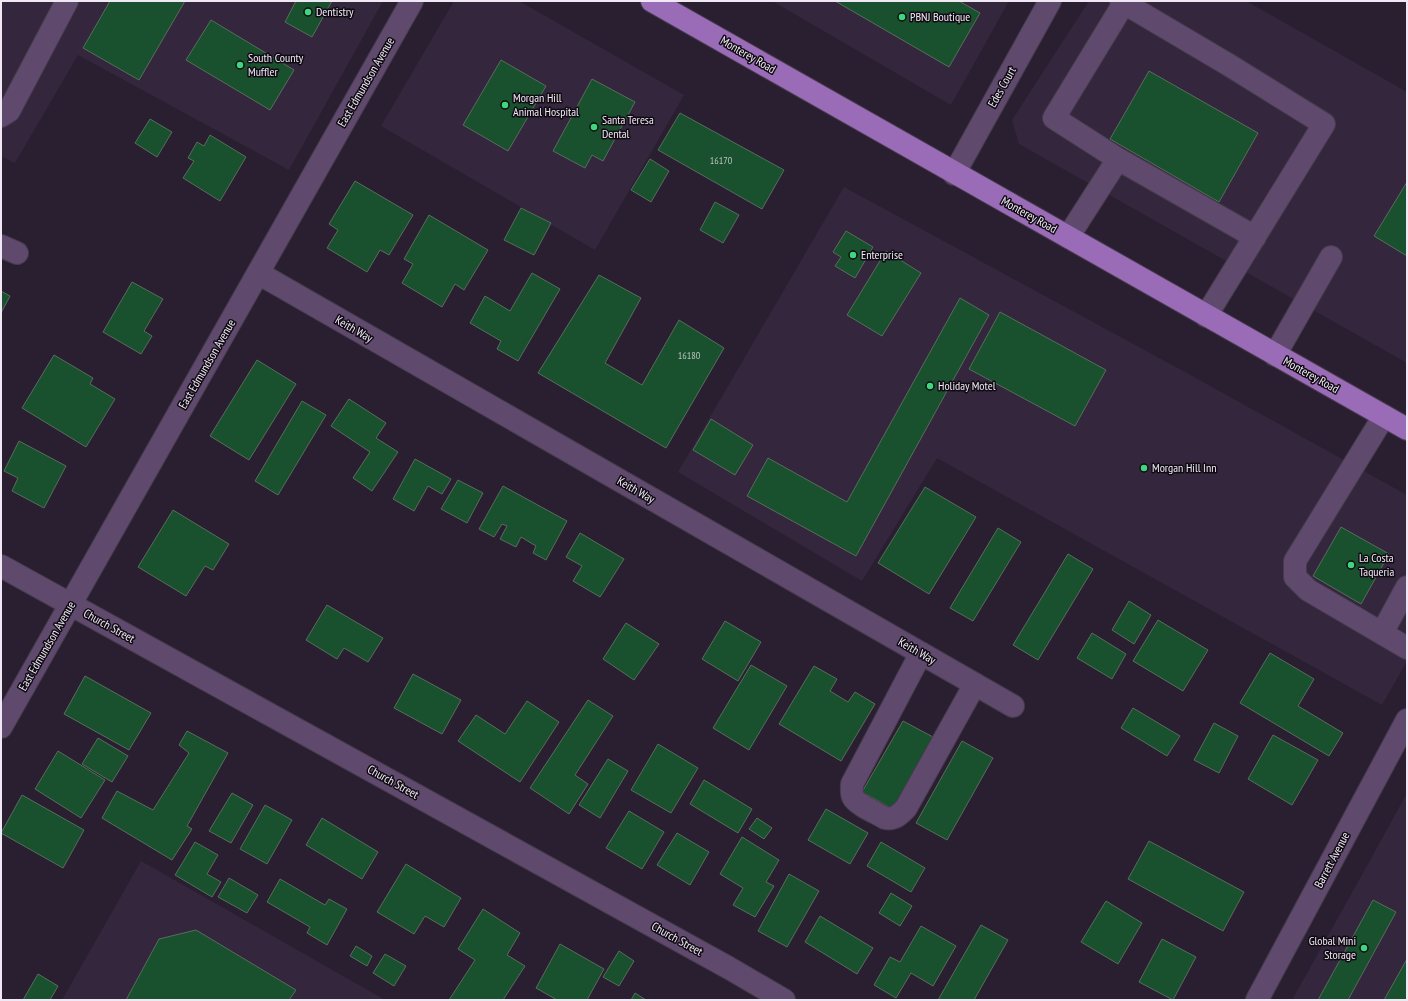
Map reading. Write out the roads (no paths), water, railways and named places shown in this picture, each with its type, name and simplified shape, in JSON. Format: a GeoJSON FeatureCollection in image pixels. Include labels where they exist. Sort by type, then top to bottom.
{"type":"FeatureCollection","features":[{"type":"Feature","properties":{"kind":"main road","name":"Monterey Road"},"geometry":{"type":"LineString","coordinates":[[652,1],[954,174],[1407,429]]}},
{"type":"Feature","properties":{"kind":"street"},"geometry":{"type":"LineString","coordinates":[[1,116],[9,111],[67,1]]}},
{"type":"Feature","properties":{"kind":"street","name":"East Edmundson Avenue"},"geometry":{"type":"LineString","coordinates":[[1,726],[412,1]]}},
{"type":"Feature","properties":{"kind":"street","name":"Edes Court"},"geometry":{"type":"LineString","coordinates":[[954,174],[1050,1]]}},
{"type":"Feature","properties":{"kind":"street"},"geometry":{"type":"LineString","coordinates":[[1206,316],[1255,237],[1324,124],[1229,65],[1122,2],[1054,118],[1118,158],[1255,237]]}},
{"type":"Feature","properties":{"kind":"street"},"geometry":{"type":"LineString","coordinates":[[1068,237],[1118,158]]}},
{"type":"Feature","properties":{"kind":"street"},"geometry":{"type":"LineString","coordinates":[[1275,355],[1331,257]]}},
{"type":"Feature","properties":{"kind":"street","name":"Keith Way"},"geometry":{"type":"LineString","coordinates":[[258,274],[1013,706]]}},
{"type":"Feature","properties":{"kind":"street"},"geometry":{"type":"LineString","coordinates":[[1384,416],[1295,561],[1295,577],[1308,590],[1407,648]]}},
{"type":"Feature","properties":{"kind":"street","name":"Church Street"},"geometry":{"type":"LineString","coordinates":[[1,566],[722,964],[784,1000]]}},
{"type":"Feature","properties":{"kind":"street"},"geometry":{"type":"LineString","coordinates":[[1382,633],[1407,587]]}},
{"type":"Feature","properties":{"kind":"street"},"geometry":{"type":"LineString","coordinates":[[921,654],[852,784],[852,795],[854,799],[885,818],[890,819],[899,815],[906,808],[975,684]]}},
{"type":"Feature","properties":{"kind":"street","name":"Barrett Avenue"},"geometry":{"type":"LineString","coordinates":[[1257,1000],[1407,720]]}},
{"type":"Feature","properties":{"kind":"place","name":"Dentistry"},"geometry":{"type":"Point","coordinates":[308,12]}},
{"type":"Feature","properties":{"kind":"place","name":"PBNJ Boutique"},"geometry":{"type":"Point","coordinates":[902,17]}},
{"type":"Feature","properties":{"kind":"place","name":"South County Muffler"},"geometry":{"type":"Point","coordinates":[240,65]}},
{"type":"Feature","properties":{"kind":"place","name":"Morgan Hill Animal Hospital"},"geometry":{"type":"Point","coordinates":[505,105]}},
{"type":"Feature","properties":{"kind":"place","name":"Santa Teresa Dental"},"geometry":{"type":"Point","coordinates":[594,127]}},
{"type":"Feature","properties":{"kind":"place","name":"Enterprise"},"geometry":{"type":"Point","coordinates":[853,255]}},
{"type":"Feature","properties":{"kind":"place","name":"Holiday Motel"},"geometry":{"type":"Point","coordinates":[930,386]}},
{"type":"Feature","properties":{"kind":"place","name":"Morgan Hill Inn"},"geometry":{"type":"Point","coordinates":[1144,468]}},
{"type":"Feature","properties":{"kind":"place","name":"La Costa Taqueria"},"geometry":{"type":"Point","coordinates":[1351,565]}},
{"type":"Feature","properties":{"kind":"place","name":"Global Mini Storage"},"geometry":{"type":"Point","coordinates":[1364,948]}}]}
